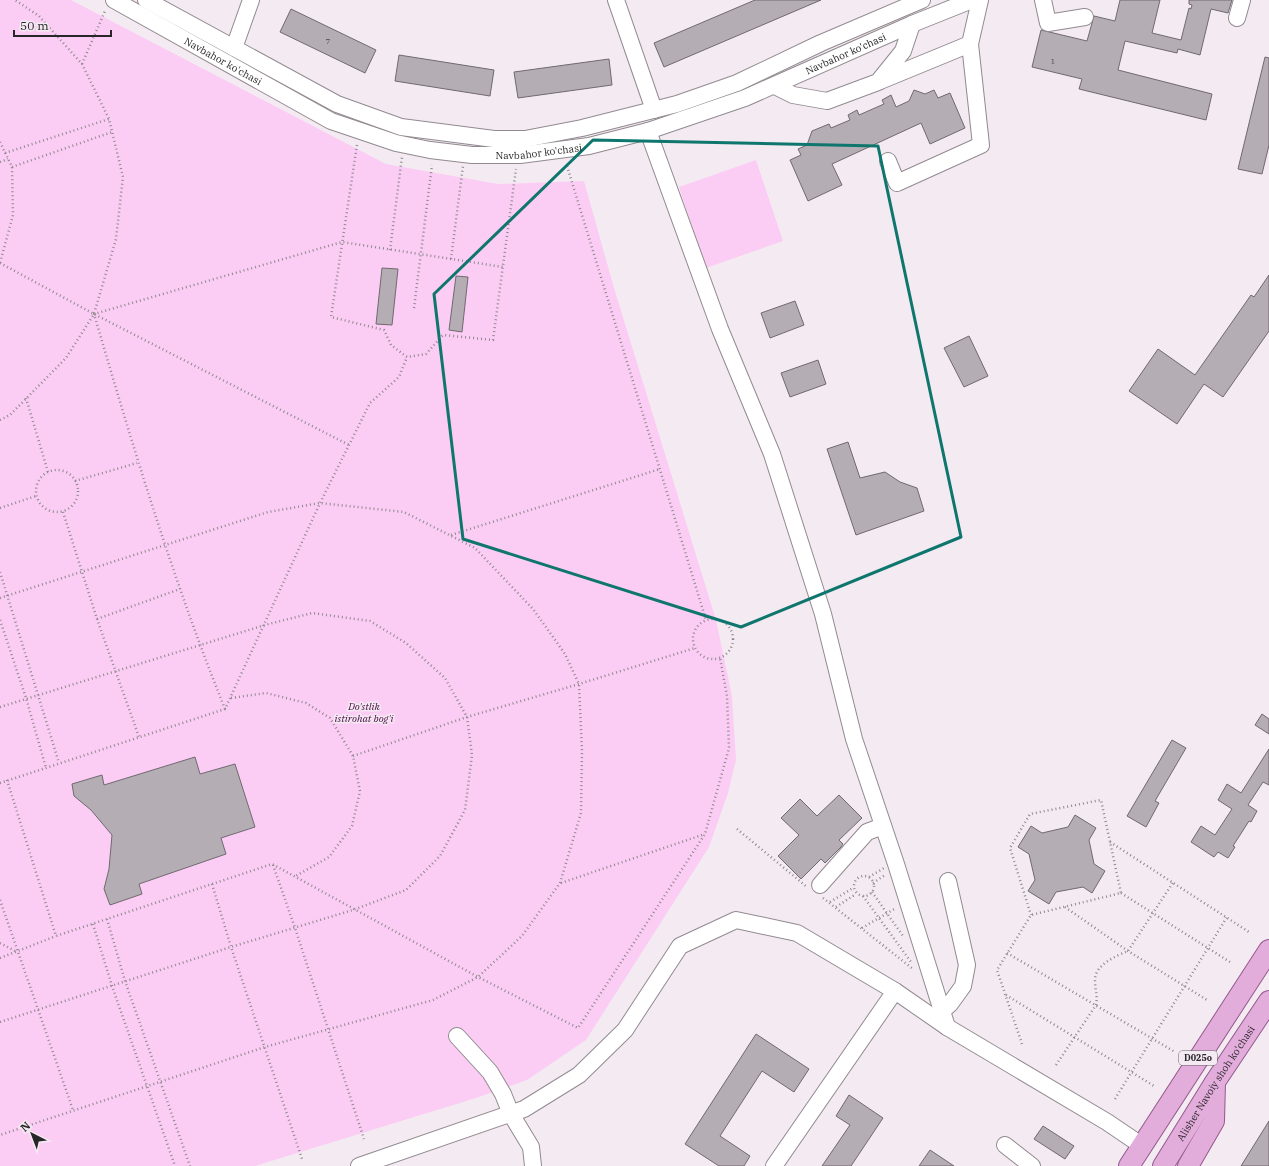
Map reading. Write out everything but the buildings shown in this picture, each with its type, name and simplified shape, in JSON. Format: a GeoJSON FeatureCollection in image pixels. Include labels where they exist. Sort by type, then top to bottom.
{"type":"FeatureCollection","features":[{"type":"Feature","properties":{"kind":"main road","name":"D025o"},"geometry":{"type":"LineString","coordinates":[[1129,1166],[1141,1145],[1269,950]]}},
{"type":"Feature","properties":{"kind":"main road","name":"Alisher Navoiy shoh ko'chasi"},"geometry":{"type":"LineString","coordinates":[[1165,1163],[1215,1082],[1269,1001]]}},
{"type":"Feature","properties":{"kind":"main road"},"geometry":{"type":"LineString","coordinates":[[1188,1166],[1214,1121],[1215,1082]]}},
{"type":"Feature","properties":{"kind":"main road"},"geometry":{"type":"LineString","coordinates":[[1141,1145],[1147,1144],[1158,1146],[1165,1163]]}},
{"type":"Feature","properties":{"kind":"street","name":"Navbahor ko'chasi"},"geometry":{"type":"LineString","coordinates":[[146,0],[337,104],[401,127],[494,139],[525,139],[582,128],[654,110],[679,112],[745,98],[912,24],[972,0]]}},
{"type":"Feature","properties":{"kind":"street"},"geometry":{"type":"LineString","coordinates":[[234,48],[251,0]]}},
{"type":"Feature","properties":{"kind":"street","name":"Navbahor ko'chasi"},"geometry":{"type":"LineString","coordinates":[[110,5],[331,121],[396,143],[430,150],[472,155],[520,156],[589,146],[648,131],[679,112],[737,83],[821,43],[922,0]]}},
{"type":"Feature","properties":{"kind":"street"},"geometry":{"type":"LineString","coordinates":[[888,161],[897,183],[981,145],[970,44],[980,0]]}},
{"type":"Feature","properties":{"kind":"street"},"geometry":{"type":"LineString","coordinates":[[1043,0],[1048,23],[1085,17]]}},
{"type":"Feature","properties":{"kind":"street"},"geometry":{"type":"LineString","coordinates":[[1237,18],[1242,0]]}},
{"type":"Feature","properties":{"kind":"street"},"geometry":{"type":"LineString","coordinates":[[619,1],[654,110]]}},
{"type":"Feature","properties":{"kind":"street"},"geometry":{"type":"LineString","coordinates":[[878,82],[903,51],[912,24]]}},
{"type":"Feature","properties":{"kind":"street"},"geometry":{"type":"LineString","coordinates":[[775,86],[794,95],[827,101],[878,82],[970,44]]}},
{"type":"Feature","properties":{"kind":"street"},"geometry":{"type":"LineString","coordinates":[[648,131],[720,329],[772,454],[823,614],[854,739],[947,1027]]}},
{"type":"Feature","properties":{"kind":"street"},"geometry":{"type":"LineString","coordinates":[[816,889],[867,832],[883,826]]}},
{"type":"Feature","properties":{"kind":"street"},"geometry":{"type":"LineString","coordinates":[[942,1011],[950,1004],[962,986],[967,965],[948,880]]}},
{"type":"Feature","properties":{"kind":"street"},"geometry":{"type":"LineString","coordinates":[[359,1166],[524,1109],[579,1075],[625,1030],[680,946],[736,920],[797,933],[895,992],[947,1027],[1107,1122],[1141,1145]]}},
{"type":"Feature","properties":{"kind":"street"},"geometry":{"type":"LineString","coordinates":[[774,1166],[895,992]]}},
{"type":"Feature","properties":{"kind":"street"},"geometry":{"type":"LineString","coordinates":[[457,1036],[490,1072],[503,1094],[511,1114],[531,1147],[533,1166]]}},
{"type":"Feature","properties":{"kind":"street"},"geometry":{"type":"LineString","coordinates":[[1005,1145],[1032,1166]]}},
{"type":"Feature","properties":{"kind":"path"},"geometry":{"type":"LineString","coordinates":[[0,420],[10,415],[66,358],[94,314],[116,239],[123,177],[109,119],[82,64],[39,16],[15,0]]}},
{"type":"Feature","properties":{"kind":"path"},"geometry":{"type":"LineString","coordinates":[[82,64],[110,5]]}},
{"type":"Feature","properties":{"kind":"path"},"geometry":{"type":"LineString","coordinates":[[5,153],[109,119]]}},
{"type":"Feature","properties":{"kind":"path"},"geometry":{"type":"LineString","coordinates":[[12,167],[112,132]]}},
{"type":"Feature","properties":{"kind":"path"},"geometry":{"type":"LineString","coordinates":[[0,142],[12,167],[14,216],[0,263],[94,314],[349,445]]}},
{"type":"Feature","properties":{"kind":"path"},"geometry":{"type":"LineString","coordinates":[[357,145],[331,317],[384,330],[391,345],[407,357],[426,354],[442,335],[493,340],[516,168]]}},
{"type":"Feature","properties":{"kind":"path"},"geometry":{"type":"LineString","coordinates":[[390,250],[402,157]]}},
{"type":"Feature","properties":{"kind":"path"},"geometry":{"type":"LineString","coordinates":[[0,162],[8,159]]}},
{"type":"Feature","properties":{"kind":"path"},"geometry":{"type":"LineString","coordinates":[[414,308],[432,165]]}},
{"type":"Feature","properties":{"kind":"path"},"geometry":{"type":"LineString","coordinates":[[451,259],[463,166]]}},
{"type":"Feature","properties":{"kind":"path"},"geometry":{"type":"LineString","coordinates":[[567,166],[706,620]]}},
{"type":"Feature","properties":{"kind":"path"},"geometry":{"type":"LineString","coordinates":[[94,314],[342,242],[503,267]]}},
{"type":"Feature","properties":{"kind":"path"},"geometry":{"type":"LineString","coordinates":[[94,314],[137,463],[164,545],[200,646],[225,709]]}},
{"type":"Feature","properties":{"kind":"path"},"geometry":{"type":"LineString","coordinates":[[0,782],[225,709],[320,503],[370,403],[399,377],[407,357]]}},
{"type":"Feature","properties":{"kind":"path"},"geometry":{"type":"LineString","coordinates":[[26,398],[48,472]]}},
{"type":"Feature","properties":{"kind":"path"},"geometry":{"type":"LineString","coordinates":[[75,480],[137,463]]}},
{"type":"Feature","properties":{"kind":"path"},"geometry":{"type":"LineString","coordinates":[[450,536],[660,468]]}},
{"type":"Feature","properties":{"kind":"path"},"geometry":{"type":"LineString","coordinates":[[58,470],[65,471],[75,480],[78,487],[76,501],[71,507],[63,512],[52,512],[45,510],[40,505],[36,496],[36,485],[39,479],[48,472],[58,470]]}},
{"type":"Feature","properties":{"kind":"path"},"geometry":{"type":"LineString","coordinates":[[0,508],[36,496]]}},
{"type":"Feature","properties":{"kind":"path"},"geometry":{"type":"LineString","coordinates":[[0,598],[268,512],[320,503],[404,512],[476,548],[533,609],[565,654],[579,684],[582,751],[581,813],[560,883],[522,936],[478,977],[433,1000],[265,1047],[0,1135]]}},
{"type":"Feature","properties":{"kind":"path"},"geometry":{"type":"LineString","coordinates":[[63,512],[97,619],[139,737]]}},
{"type":"Feature","properties":{"kind":"path"},"geometry":{"type":"LineString","coordinates":[[0,572],[59,764]]}},
{"type":"Feature","properties":{"kind":"path"},"geometry":{"type":"LineString","coordinates":[[97,619],[180,589]]}},
{"type":"Feature","properties":{"kind":"path"},"geometry":{"type":"LineString","coordinates":[[0,707],[37,694],[200,646],[265,625],[312,613],[370,621],[406,643],[445,678],[467,717],[472,755],[465,810],[440,856],[406,890],[353,910],[231,947],[0,1022]]}},
{"type":"Feature","properties":{"kind":"path"},"geometry":{"type":"LineString","coordinates":[[713,618],[726,623],[733,634],[732,647],[729,652],[720,658],[710,659],[704,657],[695,648],[693,634],[696,628],[706,620],[713,618]]}},
{"type":"Feature","properties":{"kind":"path"},"geometry":{"type":"LineString","coordinates":[[0,620],[26,698],[46,768]]}},
{"type":"Feature","properties":{"kind":"path"},"geometry":{"type":"LineString","coordinates":[[354,756],[467,717],[695,648]]}},
{"type":"Feature","properties":{"kind":"path"},"geometry":{"type":"LineString","coordinates":[[0,958],[56,936],[272,864],[353,910],[478,977],[578,1028],[705,834],[729,748],[727,696],[720,658]]}},
{"type":"Feature","properties":{"kind":"path"},"geometry":{"type":"LineString","coordinates":[[230,698],[266,693],[306,703],[330,718],[354,756],[360,791],[352,826],[328,857],[294,877]]}},
{"type":"Feature","properties":{"kind":"path"},"geometry":{"type":"LineString","coordinates":[[7,780],[56,936]]}},
{"type":"Feature","properties":{"kind":"path"},"geometry":{"type":"LineString","coordinates":[[1031,915],[1010,848],[1030,814],[1101,800],[1122,893],[1230,962]]}},
{"type":"Feature","properties":{"kind":"path"},"geometry":{"type":"LineString","coordinates":[[737,829],[816,889],[836,907],[915,969],[879,918],[862,896],[856,894],[853,888]]}},
{"type":"Feature","properties":{"kind":"path"},"geometry":{"type":"LineString","coordinates":[[560,883],[705,834]]}},
{"type":"Feature","properties":{"kind":"path"},"geometry":{"type":"LineString","coordinates":[[1110,842],[1174,881],[1249,932]]}},
{"type":"Feature","properties":{"kind":"path"},"geometry":{"type":"LineString","coordinates":[[272,864],[296,928],[364,1139]]}},
{"type":"Feature","properties":{"kind":"path"},"geometry":{"type":"LineString","coordinates":[[869,877],[889,864]]}},
{"type":"Feature","properties":{"kind":"path"},"geometry":{"type":"LineString","coordinates":[[891,870],[874,883],[872,892],[905,939]]}},
{"type":"Feature","properties":{"kind":"path"},"geometry":{"type":"LineString","coordinates":[[830,902],[853,888],[857,878],[863,876],[869,877],[874,883]]}},
{"type":"Feature","properties":{"kind":"path"},"geometry":{"type":"LineString","coordinates":[[1056,1065],[1096,1005],[1098,997],[1094,979],[1102,965],[1116,956],[1128,951],[1174,881]]}},
{"type":"Feature","properties":{"kind":"path"},"geometry":{"type":"LineString","coordinates":[[212,884],[231,947],[302,1159]]}},
{"type":"Feature","properties":{"kind":"path"},"geometry":{"type":"LineString","coordinates":[[862,896],[872,892]]}},
{"type":"Feature","properties":{"kind":"path"},"geometry":{"type":"LineString","coordinates":[[1022,1044],[997,970],[1031,915],[1122,893]]}},
{"type":"Feature","properties":{"kind":"path"},"geometry":{"type":"LineString","coordinates":[[836,907],[856,894]]}},
{"type":"Feature","properties":{"kind":"path"},"geometry":{"type":"LineString","coordinates":[[0,900],[73,1110]]}},
{"type":"Feature","properties":{"kind":"path"},"geometry":{"type":"LineString","coordinates":[[862,928],[897,907]]}},
{"type":"Feature","properties":{"kind":"path"},"geometry":{"type":"LineString","coordinates":[[1065,907],[1128,951],[1207,1000]]}},
{"type":"Feature","properties":{"kind":"path"},"geometry":{"type":"LineString","coordinates":[[1114,1099],[1132,1073],[1152,1038],[1228,917]]}},
{"type":"Feature","properties":{"kind":"path"},"geometry":{"type":"LineString","coordinates":[[107,919],[125,982],[190,1166]]}},
{"type":"Feature","properties":{"kind":"path"},"geometry":{"type":"LineString","coordinates":[[93,924],[112,986],[174,1166]]}},
{"type":"Feature","properties":{"kind":"path"},"geometry":{"type":"LineString","coordinates":[[0,943],[17,952]]}},
{"type":"Feature","properties":{"kind":"path"},"geometry":{"type":"LineString","coordinates":[[1007,953],[1175,1052]]}},
{"type":"Feature","properties":{"kind":"path"},"geometry":{"type":"LineString","coordinates":[[1005,995],[1154,1086]]}},
{"type":"Feature","properties":{"kind":"highlighted area"},"geometry":{"type":"Polygon","coordinates":[[[593,140],[878,146],[961,537],[741,627],[463,539],[434,294],[593,140]]]}},
{"type":"Feature","properties":{"kind":"green space","name":"Do'stlik istirohat bog'i"},"geometry":{"type":"Polygon","coordinates":[[[0,0],[71,0],[386,164],[498,184],[584,181],[614,288],[716,620],[732,696],[736,760],[728,793],[709,847],[586,1040],[527,1080],[476,1098],[255,1166],[0,1166],[0,0]]]}},
{"type":"Feature","properties":{"kind":"green space"},"geometry":{"type":"Polygon","coordinates":[[[756,160],[783,241],[706,268],[679,187],[756,160]]]}}]}
